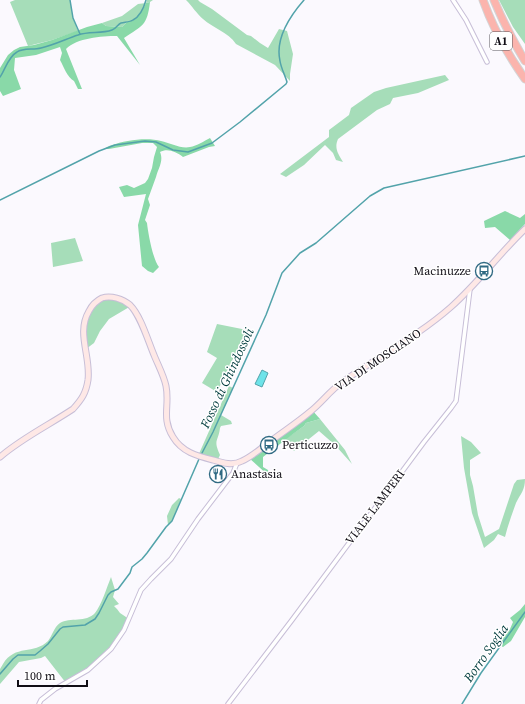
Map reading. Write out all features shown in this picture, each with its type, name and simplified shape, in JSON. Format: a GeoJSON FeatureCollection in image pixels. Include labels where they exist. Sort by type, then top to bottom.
{"type":"FeatureCollection","features":[{"type":"Feature","properties":{"kind":"highway","name":"A1"},"geometry":{"type":"LineString","coordinates":[[483,0],[503,44],[525,78]]}},
{"type":"Feature","properties":{"kind":"highway","name":"A1"},"geometry":{"type":"LineString","coordinates":[[494,0],[512,40],[525,61]]}},
{"type":"Feature","properties":{"kind":"main road","name":"VIA DI MOSCIANO"},"geometry":{"type":"LineString","coordinates":[[237,463],[252,455],[312,410],[340,384],[430,325],[452,307],[470,289],[525,229]]}},
{"type":"Feature","properties":{"kind":"main road"},"geometry":{"type":"LineString","coordinates":[[0,457],[8,450],[73,409],[80,402],[85,394],[89,368],[83,332],[86,315],[91,307],[103,298],[116,298],[129,305],[139,318],[167,387],[166,416],[169,430],[177,443],[189,452],[198,456],[222,463],[237,463]]}},
{"type":"Feature","properties":{"kind":"street"},"geometry":{"type":"LineString","coordinates":[[453,0],[466,20],[487,62]]}},
{"type":"Feature","properties":{"kind":"street","name":"VIALE LAMPERI"},"geometry":{"type":"LineString","coordinates":[[228,704],[456,401],[470,289]]}},
{"type":"Feature","properties":{"kind":"street"},"geometry":{"type":"LineString","coordinates":[[39,704],[55,689],[88,670],[111,649],[124,630],[141,590],[172,559],[198,518],[233,473],[237,463]]}},
{"type":"Feature","properties":{"kind":"green space"},"geometry":{"type":"Polygon","coordinates":[[[15,0],[70,0],[73,18],[78,31],[28,46],[10,2],[15,0]]]}},
{"type":"Feature","properties":{"kind":"green space"},"geometry":{"type":"Polygon","coordinates":[[[147,0],[153,0],[150,2],[146,3],[147,0]]]}},
{"type":"Feature","properties":{"kind":"green space"},"geometry":{"type":"Polygon","coordinates":[[[186,0],[198,0],[268,48],[279,29],[287,31],[293,54],[290,81],[275,65],[236,44],[229,36],[207,22],[186,0]]]}},
{"type":"Feature","properties":{"kind":"green space"},"geometry":{"type":"Polygon","coordinates":[[[499,0],[525,0],[525,44],[513,27],[499,0]]]}},
{"type":"Feature","properties":{"kind":"green space"},"geometry":{"type":"Polygon","coordinates":[[[150,2],[149,10],[143,24],[124,38],[140,65],[117,36],[90,38],[76,42],[66,49],[82,89],[78,89],[74,81],[66,72],[60,60],[62,53],[60,47],[36,55],[15,58],[14,70],[21,89],[3,96],[0,91],[0,68],[8,55],[14,50],[20,47],[52,40],[102,23],[106,26],[122,27],[127,22],[134,20],[146,3],[150,2]]]}},
{"type":"Feature","properties":{"kind":"green space"},"geometry":{"type":"Polygon","coordinates":[[[146,3],[134,20],[127,22],[122,27],[106,26],[102,23],[122,16],[138,4],[146,3]]]}},
{"type":"Feature","properties":{"kind":"green space"},"geometry":{"type":"Polygon","coordinates":[[[445,75],[449,80],[418,93],[393,98],[390,104],[377,110],[338,139],[338,154],[343,162],[336,160],[333,153],[325,145],[304,165],[286,177],[280,174],[329,137],[329,130],[349,115],[351,108],[374,92],[445,75]]]}},
{"type":"Feature","properties":{"kind":"green space"},"geometry":{"type":"Polygon","coordinates":[[[210,138],[215,146],[183,157],[172,151],[166,150],[160,152],[161,162],[148,199],[150,205],[145,220],[147,223],[153,253],[159,267],[153,273],[148,271],[142,266],[138,225],[146,194],[124,197],[119,187],[127,185],[134,188],[145,183],[152,168],[157,147],[153,143],[142,143],[104,149],[123,142],[143,139],[156,140],[179,147],[190,147],[210,138]]]}},
{"type":"Feature","properties":{"kind":"green space"},"geometry":{"type":"Polygon","coordinates":[[[505,211],[520,218],[525,214],[525,224],[510,240],[495,227],[485,228],[484,221],[505,211]]]}},
{"type":"Feature","properties":{"kind":"green space"},"geometry":{"type":"Polygon","coordinates":[[[75,238],[83,261],[53,267],[51,243],[75,238]]]}},
{"type":"Feature","properties":{"kind":"green space"},"geometry":{"type":"Polygon","coordinates":[[[103,298],[116,298],[131,306],[109,319],[100,331],[94,343],[86,349],[86,315],[103,298]]]}},
{"type":"Feature","properties":{"kind":"green space"},"geometry":{"type":"Polygon","coordinates":[[[217,324],[247,330],[217,392],[202,383],[217,358],[207,352],[217,324]]]}},
{"type":"Feature","properties":{"kind":"green space"},"geometry":{"type":"Polygon","coordinates":[[[229,386],[233,388],[221,415],[231,421],[232,424],[221,426],[220,428],[216,443],[220,455],[217,461],[198,456],[229,386]]]}},
{"type":"Feature","properties":{"kind":"green space"},"geometry":{"type":"Polygon","coordinates":[[[312,410],[320,419],[306,423],[263,457],[263,467],[268,470],[269,476],[249,458],[312,410]]]}},
{"type":"Feature","properties":{"kind":"green space"},"geometry":{"type":"Polygon","coordinates":[[[320,419],[345,450],[352,464],[335,445],[319,431],[294,451],[284,440],[306,423],[320,419]]]}},
{"type":"Feature","properties":{"kind":"green space"},"geometry":{"type":"Polygon","coordinates":[[[461,436],[471,442],[481,453],[470,460],[470,475],[478,515],[485,537],[499,529],[514,484],[517,480],[525,479],[523,489],[516,503],[505,537],[498,534],[494,540],[484,548],[472,513],[464,468],[461,436]]]}},
{"type":"Feature","properties":{"kind":"green space"},"geometry":{"type":"Polygon","coordinates":[[[179,498],[181,499],[172,521],[168,525],[167,516],[172,505],[179,498]]]}},
{"type":"Feature","properties":{"kind":"green space"},"geometry":{"type":"Polygon","coordinates":[[[111,577],[115,590],[113,597],[119,604],[114,606],[120,613],[129,619],[111,649],[88,670],[66,683],[45,656],[19,662],[0,684],[0,669],[13,654],[43,645],[48,641],[56,627],[64,621],[87,618],[95,613],[102,601],[111,577]]]}},
{"type":"Feature","properties":{"kind":"green space"},"geometry":{"type":"Polygon","coordinates":[[[525,604],[525,617],[511,641],[503,647],[498,644],[510,629],[513,622],[510,618],[525,604]]]}},
{"type":"Feature","properties":{"kind":"water"},"geometry":{"type":"Polygon","coordinates":[[[262,370],[268,373],[262,387],[255,384],[262,370]]]}},
{"type":"Feature","properties":{"kind":"waterway"},"geometry":{"type":"LineString","coordinates":[[70,0],[73,18],[80,34]]}},
{"type":"Feature","properties":{"kind":"waterway"},"geometry":{"type":"LineString","coordinates":[[0,77],[9,60],[17,52],[46,47],[86,33],[104,32],[113,29],[120,24],[132,21],[136,18],[140,14],[146,0]]}},
{"type":"Feature","properties":{"kind":"waterway"},"geometry":{"type":"LineString","coordinates":[[0,200],[99,151],[115,145],[145,141],[156,142],[173,150],[188,152],[212,143],[286,84],[287,82],[280,61],[280,44],[285,28],[304,0]]}},
{"type":"Feature","properties":{"kind":"waterway","name":"Fosso di Ghindossoli"},"geometry":{"type":"LineString","coordinates":[[201,455],[266,315],[282,273],[300,253],[316,243],[370,196],[384,188],[525,156]]}},
{"type":"Feature","properties":{"kind":"waterway","name":"Fosso di Ghindossoli"},"geometry":{"type":"LineString","coordinates":[[0,674],[18,655],[35,655],[48,644],[63,627],[85,625],[95,619],[108,595],[118,589],[130,573],[132,567],[142,559],[172,521],[199,459]]}},
{"type":"Feature","properties":{"kind":"waterway","name":"Borro Soglia"},"geometry":{"type":"LineString","coordinates":[[462,704],[481,673],[525,612]]}},
{"type":"Feature","properties":{"kind":"place","name":"Macinuzze"},"geometry":{"type":"Point","coordinates":[484,271]}},
{"type":"Feature","properties":{"kind":"place","name":"Perticuzzo"},"geometry":{"type":"Point","coordinates":[269,445]}},
{"type":"Feature","properties":{"kind":"place","name":"Anastasia"},"geometry":{"type":"Point","coordinates":[218,474]}}]}
